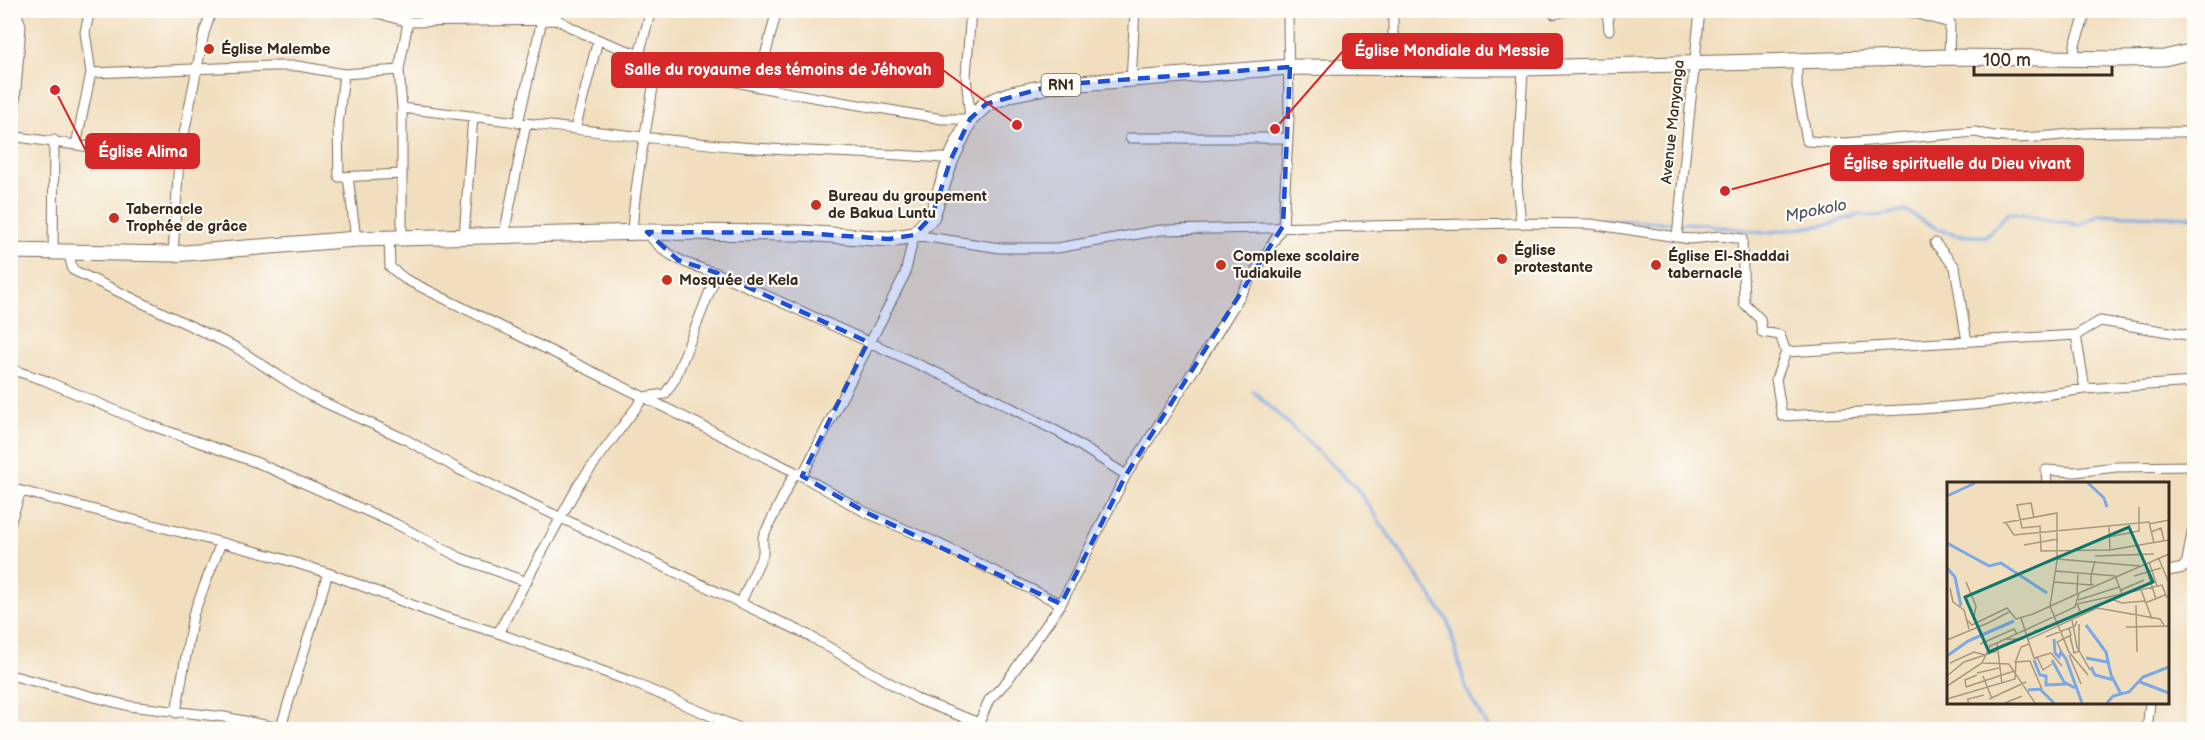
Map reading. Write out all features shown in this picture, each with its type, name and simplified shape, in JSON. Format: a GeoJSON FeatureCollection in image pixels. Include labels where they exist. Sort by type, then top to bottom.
{"type":"FeatureCollection","features":[{"type":"Feature","properties":{"kind":"highway","name":"RN1"},"geometry":{"type":"LineString","coordinates":[[914,235],[932,216],[951,159],[970,120],[986,104],[1011,94],[1054,85],[1290,66],[1523,68],[1949,57],[2164,58],[2194,51]]}},
{"type":"Feature","properties":{"kind":"highway"},"geometry":{"type":"LineString","coordinates":[[10,251],[173,254],[356,239],[504,235],[802,233],[889,239],[914,235]]}},
{"type":"Feature","properties":{"kind":"street"},"geometry":{"type":"LineString","coordinates":[[10,166],[21,25],[15,10]]}},
{"type":"Feature","properties":{"kind":"street"},"geometry":{"type":"LineString","coordinates":[[76,145],[91,73],[85,32],[90,10]]}},
{"type":"Feature","properties":{"kind":"street"},"geometry":{"type":"LineString","coordinates":[[173,254],[179,159],[204,33],[212,10]]}},
{"type":"Feature","properties":{"kind":"street"},"geometry":{"type":"LineString","coordinates":[[367,10],[408,22],[544,13],[598,40],[657,62],[757,87],[942,119],[970,120],[966,76],[970,10]]}},
{"type":"Feature","properties":{"kind":"street"},"geometry":{"type":"LineString","coordinates":[[639,55],[651,10]]}},
{"type":"Feature","properties":{"kind":"street"},"geometry":{"type":"LineString","coordinates":[[757,87],[777,10]]}},
{"type":"Feature","properties":{"kind":"street"},"geometry":{"type":"LineString","coordinates":[[1131,80],[1135,10]]}},
{"type":"Feature","properties":{"kind":"street"},"geometry":{"type":"LineString","coordinates":[[54,141],[60,252],[73,270],[235,347],[328,405],[405,439],[458,469],[806,634],[920,700],[977,726],[989,700],[1007,681],[1061,604],[1125,475],[1208,348],[1283,226],[1290,66],[1288,10]]}},
{"type":"Feature","properties":{"kind":"street"},"geometry":{"type":"LineString","coordinates":[[1393,10],[1393,66]]}},
{"type":"Feature","properties":{"kind":"street"},"geometry":{"type":"LineString","coordinates":[[1554,14],[1571,10]]}},
{"type":"Feature","properties":{"kind":"street"},"geometry":{"type":"LineString","coordinates":[[1607,10],[1609,30]]}},
{"type":"Feature","properties":{"kind":"street","name":"Avenue Manyanga"},"geometry":{"type":"LineString","coordinates":[[1677,237],[1700,10]]}},
{"type":"Feature","properties":{"kind":"street"},"geometry":{"type":"LineString","coordinates":[[1903,10],[1950,23],[1949,57]]}},
{"type":"Feature","properties":{"kind":"street"},"geometry":{"type":"LineString","coordinates":[[2074,58],[2075,44],[2087,10]]}},
{"type":"Feature","properties":{"kind":"street"},"geometry":{"type":"LineString","coordinates":[[504,235],[522,124],[544,13]]}},
{"type":"Feature","properties":{"kind":"street"},"geometry":{"type":"LineString","coordinates":[[408,22],[399,70],[402,108],[402,174],[396,238],[390,267],[405,279],[798,474],[866,512],[935,542],[1061,604]]}},
{"type":"Feature","properties":{"kind":"street"},"geometry":{"type":"LineString","coordinates":[[10,28],[21,25]]}},
{"type":"Feature","properties":{"kind":"street"},"geometry":{"type":"LineString","coordinates":[[575,129],[598,40]]}},
{"type":"Feature","properties":{"kind":"street"},"geometry":{"type":"LineString","coordinates":[[1797,60],[1797,86],[1807,141],[1845,143],[1976,132],[1992,137],[2029,137],[2090,133],[2194,132]]}},
{"type":"Feature","properties":{"kind":"street"},"geometry":{"type":"LineString","coordinates":[[657,62],[634,200],[640,233],[678,260],[717,273],[1032,418],[1062,434],[1125,475]]}},
{"type":"Feature","properties":{"kind":"street"},"geometry":{"type":"LineString","coordinates":[[91,73],[298,66],[344,74],[399,70]]}},
{"type":"Feature","properties":{"kind":"street"},"geometry":{"type":"LineString","coordinates":[[1521,223],[1517,185],[1523,68]]}},
{"type":"Feature","properties":{"kind":"street"},"geometry":{"type":"LineString","coordinates":[[344,74],[338,125],[339,177],[402,174]]}},
{"type":"Feature","properties":{"kind":"street"},"geometry":{"type":"LineString","coordinates":[[402,108],[522,124],[742,147],[887,152],[951,159]]}},
{"type":"Feature","properties":{"kind":"street"},"geometry":{"type":"LineString","coordinates":[[464,236],[473,116]]}},
{"type":"Feature","properties":{"kind":"street"},"geometry":{"type":"LineString","coordinates":[[13,136],[179,159]]}},
{"type":"Feature","properties":{"kind":"street"},"geometry":{"type":"LineString","coordinates":[[1130,138],[1287,138]]}},
{"type":"Feature","properties":{"kind":"street"},"geometry":{"type":"LineString","coordinates":[[348,177],[356,239]]}},
{"type":"Feature","properties":{"kind":"street"},"geometry":{"type":"LineString","coordinates":[[740,604],[763,554],[763,537],[905,274],[914,235],[1000,248],[1057,248],[1161,231],[1283,226],[1591,224],[1677,237],[1720,236],[1742,239],[1744,303],[1760,319],[1762,332],[1780,335],[1786,352],[1776,379],[1782,416],[1983,404],[2085,388],[2194,382]]}},
{"type":"Feature","properties":{"kind":"street"},"geometry":{"type":"LineString","coordinates":[[1935,243],[1955,267],[1967,342]]}},
{"type":"Feature","properties":{"kind":"street"},"geometry":{"type":"LineString","coordinates":[[498,633],[579,484],[644,397],[665,394],[675,379],[717,273]]}},
{"type":"Feature","properties":{"kind":"street"},"geometry":{"type":"LineString","coordinates":[[1786,352],[2076,335],[2100,321],[2194,336]]}},
{"type":"Feature","properties":{"kind":"street"},"geometry":{"type":"LineString","coordinates":[[2076,335],[2085,388]]}},
{"type":"Feature","properties":{"kind":"street"},"geometry":{"type":"LineString","coordinates":[[10,369],[44,380],[147,424],[258,463],[396,524],[461,558],[526,582]]}},
{"type":"Feature","properties":{"kind":"street"},"geometry":{"type":"LineString","coordinates":[[2047,482],[2046,470],[2075,472],[2128,467],[2194,466]]}},
{"type":"Feature","properties":{"kind":"street"},"geometry":{"type":"LineString","coordinates":[[10,488],[328,573],[441,616],[498,633],[629,681],[744,729]]}},
{"type":"Feature","properties":{"kind":"street"},"geometry":{"type":"LineString","coordinates":[[10,524],[21,490]]}},
{"type":"Feature","properties":{"kind":"street"},"geometry":{"type":"LineString","coordinates":[[2169,571],[2182,568],[2187,561],[2194,522]]}},
{"type":"Feature","properties":{"kind":"street"},"geometry":{"type":"LineString","coordinates":[[176,713],[193,615],[221,543]]}},
{"type":"Feature","properties":{"kind":"street"},"geometry":{"type":"LineString","coordinates":[[10,675],[129,706],[224,717],[280,729],[328,573]]}},
{"type":"Feature","properties":{"kind":"street"},"geometry":{"type":"LineString","coordinates":[[2147,729],[2150,704]]}},
{"type":"Feature","properties":{"kind":"highlighted area"},"geometry":{"type":"Polygon","coordinates":[[[1290,67],[1283,226],[1126,475],[1061,604],[865,512],[802,476],[868,342],[717,273],[678,260],[647,232],[802,233],[889,239],[914,235],[932,216],[951,159],[970,119],[986,104],[1054,85],[1290,67]]]}},
{"type":"Feature","properties":{"kind":"waterway","name":"Mpokolo"},"geometry":{"type":"LineString","coordinates":[[1602,220],[1703,224],[1764,233],[1830,224],[1860,214],[1876,216],[1906,211],[1944,231],[1986,236],[2009,212],[2079,225],[2100,214],[2194,217]]}},
{"type":"Feature","properties":{"kind":"waterway"},"geometry":{"type":"LineString","coordinates":[[1253,391],[1355,486],[1448,621],[1466,689],[1489,730]]}},
{"type":"Feature","properties":{"kind":"place","name":"Église Malembe"},"geometry":{"type":"Point","coordinates":[209,49]}},
{"type":"Feature","properties":{"kind":"place","name":"Église Alima"},"geometry":{"type":"Point","coordinates":[55,90]}},
{"type":"Feature","properties":{"kind":"place","name":"Salle du royaume des témoins de Jéhovah"},"geometry":{"type":"Point","coordinates":[1017,125]}},
{"type":"Feature","properties":{"kind":"place","name":"Église Mondiale du Messie"},"geometry":{"type":"Point","coordinates":[1275,129]}},
{"type":"Feature","properties":{"kind":"place","name":"Église spirituelle du Dieu vivant"},"geometry":{"type":"Point","coordinates":[1725,191]}},
{"type":"Feature","properties":{"kind":"place","name":"Bureau du groupement de Bakua Luntu"},"geometry":{"type":"Point","coordinates":[816,205]}},
{"type":"Feature","properties":{"kind":"place","name":"Tabernacle Trophée de grâce"},"geometry":{"type":"Point","coordinates":[114,218]}},
{"type":"Feature","properties":{"kind":"place","name":"Église protestante"},"geometry":{"type":"Point","coordinates":[1502,259]}},
{"type":"Feature","properties":{"kind":"place","name":"Complexe scolaire Tudiakuile"},"geometry":{"type":"Point","coordinates":[1221,265]}},
{"type":"Feature","properties":{"kind":"place","name":"Église El-Shaddai tabernacle"},"geometry":{"type":"Point","coordinates":[1656,265]}},
{"type":"Feature","properties":{"kind":"place","name":"Mosquée de Kela"},"geometry":{"type":"Point","coordinates":[667,280]}}]}
